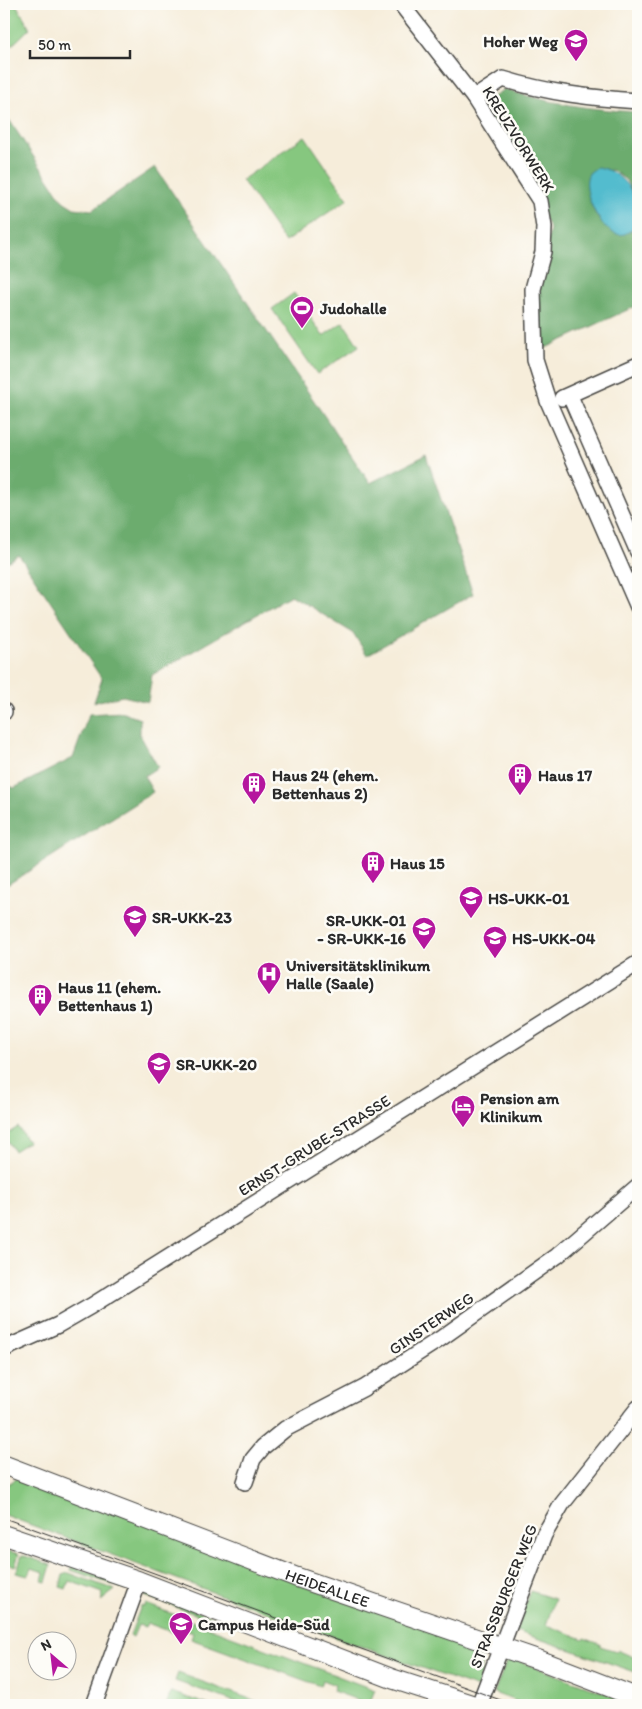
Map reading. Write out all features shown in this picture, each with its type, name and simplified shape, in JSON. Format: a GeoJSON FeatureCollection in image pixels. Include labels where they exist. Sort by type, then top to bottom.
{"type":"FeatureCollection","features":[{"type":"Feature","properties":{"kind":"main road","name":"HEIDEALLEE"},"geometry":{"type":"LineString","coordinates":[[9,1470],[296,1577],[500,1647],[638,1698]]}},
{"type":"Feature","properties":{"kind":"main road"},"geometry":{"type":"LineString","coordinates":[[4,1535],[139,1582],[349,1662],[473,1705]]}},
{"type":"Feature","properties":{"kind":"street","name":"KREUZVORWERK"},"geometry":{"type":"LineString","coordinates":[[401,4],[474,98],[540,201],[544,227],[542,252],[533,289],[535,360],[548,401],[638,607]]}},
{"type":"Feature","properties":{"kind":"street"},"geometry":{"type":"LineString","coordinates":[[474,98],[503,79],[531,88],[580,97],[638,101]]}},
{"type":"Feature","properties":{"kind":"street"},"geometry":{"type":"LineString","coordinates":[[548,401],[570,396],[638,364]]}},
{"type":"Feature","properties":{"kind":"street"},"geometry":{"type":"LineString","coordinates":[[570,396],[638,552]]}},
{"type":"Feature","properties":{"kind":"street","name":"ERNST-GRUBE-STRASSE"},"geometry":{"type":"LineString","coordinates":[[4,1349],[52,1328],[91,1306],[638,963]]}},
{"type":"Feature","properties":{"kind":"street","name":"GINSTERWEG"},"geometry":{"type":"LineString","coordinates":[[245,1482],[253,1459],[263,1447],[285,1429],[364,1388],[463,1324],[557,1256],[638,1186]]}},
{"type":"Feature","properties":{"kind":"street","name":"STRASSBURGER WEG"},"geometry":{"type":"LineString","coordinates":[[479,1705],[544,1536],[562,1504],[638,1408]]}},
{"type":"Feature","properties":{"kind":"street"},"geometry":{"type":"LineString","coordinates":[[94,1705],[139,1582]]}},
{"type":"Feature","properties":{"kind":"green space"},"geometry":{"type":"Polygon","coordinates":[[[4,4],[16,4],[30,28],[4,53],[4,4]]]}},
{"type":"Feature","properties":{"kind":"green space"},"geometry":{"type":"Polygon","coordinates":[[[504,89],[570,105],[638,112],[638,203],[626,180],[612,170],[589,173],[588,193],[596,215],[606,227],[631,231],[638,217],[638,305],[537,352],[536,296],[550,229],[482,105],[504,89]]]}},
{"type":"Feature","properties":{"kind":"green space"},"geometry":{"type":"Polygon","coordinates":[[[4,112],[63,201],[74,208],[92,210],[155,167],[370,483],[426,455],[473,594],[367,655],[353,633],[291,595],[152,675],[148,702],[123,696],[94,702],[102,679],[19,555],[4,564],[4,112]]]}},
{"type":"Feature","properties":{"kind":"green space"},"geometry":{"type":"Polygon","coordinates":[[[305,136],[348,199],[285,242],[242,180],[305,136]]]}},
{"type":"Feature","properties":{"kind":"green space","name":"Judohalle"},"geometry":{"type":"Polygon","coordinates":[[[294,293],[323,336],[343,322],[359,346],[317,374],[272,309],[294,293]]]}},
{"type":"Feature","properties":{"kind":"green space"},"geometry":{"type":"Polygon","coordinates":[[[121,712],[140,719],[140,735],[158,767],[144,776],[153,792],[4,887],[4,783],[14,788],[73,758],[89,714],[121,712]]]}},
{"type":"Feature","properties":{"kind":"green space"},"geometry":{"type":"Polygon","coordinates":[[[18,1127],[28,1142],[14,1151],[4,1136],[18,1127]]]}},
{"type":"Feature","properties":{"kind":"green space"},"geometry":{"type":"Polygon","coordinates":[[[20,1476],[482,1648],[482,1671],[478,1688],[320,1632],[4,1515],[4,1487],[20,1476]]]}},
{"type":"Feature","properties":{"kind":"green space"},"geometry":{"type":"Polygon","coordinates":[[[8,1551],[19,1554],[15,1566],[4,1562],[4,1552],[8,1551]]]}},
{"type":"Feature","properties":{"kind":"green space"},"geometry":{"type":"Polygon","coordinates":[[[22,1555],[51,1565],[46,1582],[42,1581],[44,1572],[31,1568],[28,1576],[16,1573],[22,1555]]]}},
{"type":"Feature","properties":{"kind":"green space"},"geometry":{"type":"Polygon","coordinates":[[[72,1566],[130,1587],[128,1590],[71,1570],[72,1566]]]}},
{"type":"Feature","properties":{"kind":"green space"},"geometry":{"type":"Polygon","coordinates":[[[69,1573],[115,1590],[101,1601],[103,1593],[69,1581],[66,1589],[60,1587],[63,1575],[69,1573]]]}},
{"type":"Feature","properties":{"kind":"green space"},"geometry":{"type":"Polygon","coordinates":[[[530,1591],[555,1599],[546,1625],[638,1659],[638,1673],[516,1631],[530,1591]]]}},
{"type":"Feature","properties":{"kind":"green space"},"geometry":{"type":"Polygon","coordinates":[[[146,1593],[219,1619],[223,1624],[145,1596],[146,1593]]]}},
{"type":"Feature","properties":{"kind":"green space"},"geometry":{"type":"Polygon","coordinates":[[[146,1604],[375,1690],[369,1704],[333,1691],[335,1685],[322,1680],[320,1686],[191,1639],[193,1633],[179,1628],[177,1634],[147,1623],[145,1627],[138,1625],[133,1637],[130,1635],[141,1606],[144,1607],[146,1604]]]}},
{"type":"Feature","properties":{"kind":"green space"},"geometry":{"type":"Polygon","coordinates":[[[508,1657],[638,1705],[526,1705],[494,1693],[508,1657]]]}},
{"type":"Feature","properties":{"kind":"green space"},"geometry":{"type":"Polygon","coordinates":[[[178,1673],[267,1705],[244,1705],[175,1681],[178,1673]]]}},
{"type":"Feature","properties":{"kind":"green space"},"geometry":{"type":"Polygon","coordinates":[[[171,1692],[209,1705],[166,1705],[171,1692]]]}},
{"type":"Feature","properties":{"kind":"water"},"geometry":{"type":"Polygon","coordinates":[[[597,167],[614,173],[628,185],[633,193],[638,211],[637,221],[628,232],[619,235],[610,231],[601,222],[594,210],[587,185],[588,175],[597,167]]]}},
{"type":"Feature","properties":{"kind":"tram line"},"geometry":{"type":"LineString","coordinates":[[4,1518],[514,1705]]}},
{"type":"Feature","properties":{"kind":"place","name":"Hoher Weg"},"geometry":{"type":"Point","coordinates":[576,62]}},
{"type":"Feature","properties":{"kind":"place","name":"Judohalle"},"geometry":{"type":"Point","coordinates":[302,329]}},
{"type":"Feature","properties":{"kind":"place","name":"Haus 17"},"geometry":{"type":"Point","coordinates":[520,796]}},
{"type":"Feature","properties":{"kind":"place","name":"Haus 24 (ehem. Bettenhaus 2)"},"geometry":{"type":"Point","coordinates":[254,805]}},
{"type":"Feature","properties":{"kind":"place","name":"Haus 15"},"geometry":{"type":"Point","coordinates":[373,884]}},
{"type":"Feature","properties":{"kind":"place","name":"HS-UKK-01"},"geometry":{"type":"Point","coordinates":[471,919]}},
{"type":"Feature","properties":{"kind":"place","name":"SR-UKK-23"},"geometry":{"type":"Point","coordinates":[135,938]}},
{"type":"Feature","properties":{"kind":"place","name":"SR-UKK-01 - SR-UKK-16"},"geometry":{"type":"Point","coordinates":[424,950]}},
{"type":"Feature","properties":{"kind":"place","name":"HS-UKK-04"},"geometry":{"type":"Point","coordinates":[495,959]}},
{"type":"Feature","properties":{"kind":"place","name":"Universitätsklinikum Halle (Saale)"},"geometry":{"type":"Point","coordinates":[269,995]}},
{"type":"Feature","properties":{"kind":"place","name":"Haus 11 (ehem. Bettenhaus 1)"},"geometry":{"type":"Point","coordinates":[40,1017]}},
{"type":"Feature","properties":{"kind":"place","name":"SR-UKK-20"},"geometry":{"type":"Point","coordinates":[159,1085]}},
{"type":"Feature","properties":{"kind":"place","name":"Pension am Klinikum"},"geometry":{"type":"Point","coordinates":[463,1128]}},
{"type":"Feature","properties":{"kind":"place","name":"Campus Heide-Süd"},"geometry":{"type":"Point","coordinates":[181,1645]}}]}
